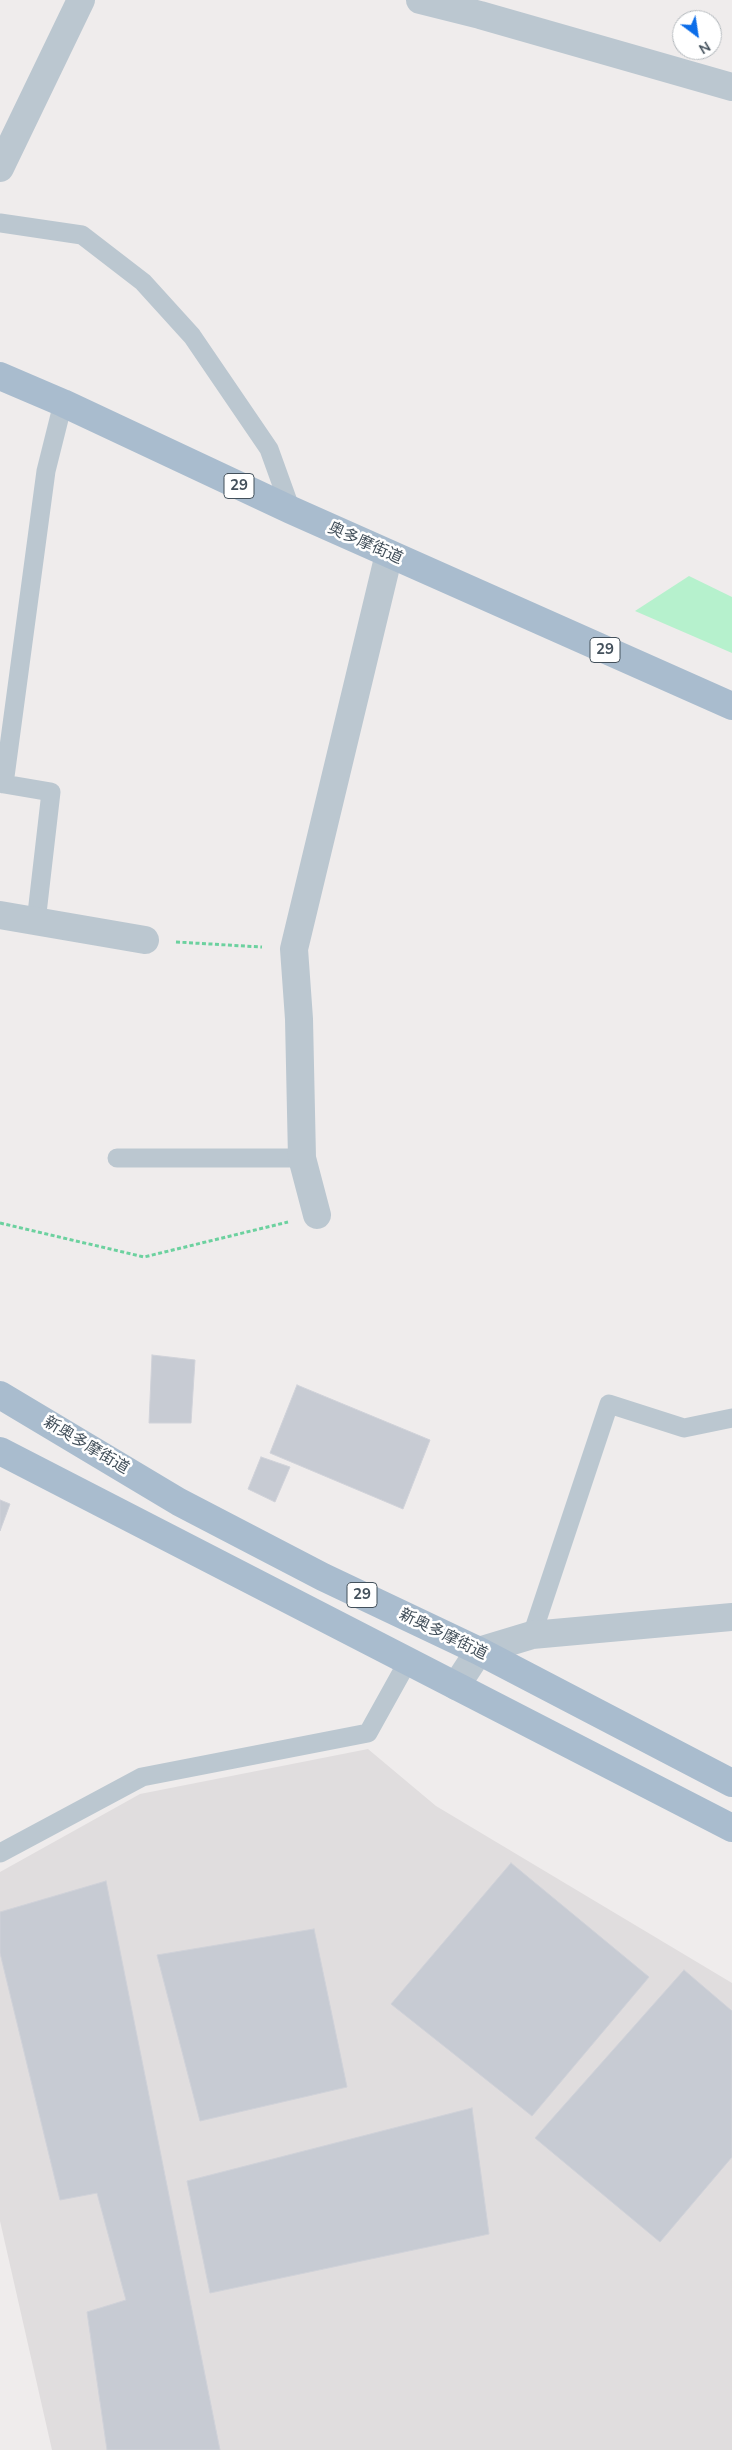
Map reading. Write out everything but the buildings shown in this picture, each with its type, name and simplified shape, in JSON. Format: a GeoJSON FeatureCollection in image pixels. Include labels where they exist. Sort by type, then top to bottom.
{"type":"FeatureCollection","features":[{"type":"Feature","properties":{"kind":"main road","name":"奥多摩街道"},"geometry":{"type":"LineString","coordinates":[[0,376],[64,403],[291,510],[732,706]]}},
{"type":"Feature","properties":{"kind":"main road","name":"新奥多摩街道"},"geometry":{"type":"LineString","coordinates":[[0,1395],[179,1502],[323,1576],[478,1652],[732,1784]]}},
{"type":"Feature","properties":{"kind":"main road","name":"29"},"geometry":{"type":"LineString","coordinates":[[0,1451],[732,1828]]}},
{"type":"Feature","properties":{"kind":"street"},"geometry":{"type":"LineString","coordinates":[[0,168],[81,0]]}},
{"type":"Feature","properties":{"kind":"street"},"geometry":{"type":"LineString","coordinates":[[420,0],[731,85]]}},
{"type":"Feature","properties":{"kind":"street"},"geometry":{"type":"LineString","coordinates":[[317,1215],[302,1158],[299,1019],[294,949],[389,554]]}},
{"type":"Feature","properties":{"kind":"street"},"geometry":{"type":"LineString","coordinates":[[0,915],[145,940]]}},
{"type":"Feature","properties":{"kind":"street"},"geometry":{"type":"LineString","coordinates":[[456,1686],[478,1652],[532,1635],[732,1617]]}},
{"type":"Feature","properties":{"kind":"lane"},"geometry":{"type":"LineString","coordinates":[[0,223],[82,235],[143,282],[192,336],[269,449],[291,510]]}},
{"type":"Feature","properties":{"kind":"lane"},"geometry":{"type":"LineString","coordinates":[[36,922],[51,792],[4,784],[46,471],[64,403]]}},
{"type":"Feature","properties":{"kind":"lane"},"geometry":{"type":"LineString","coordinates":[[117,1158],[302,1158]]}},
{"type":"Feature","properties":{"kind":"lane"},"geometry":{"type":"LineString","coordinates":[[532,1635],[609,1404],[684,1428],[732,1418]]}},
{"type":"Feature","properties":{"kind":"lane"},"geometry":{"type":"LineString","coordinates":[[0,1853],[142,1777],[368,1733],[408,1661]]}},
{"type":"Feature","properties":{"kind":"path"},"geometry":{"type":"LineString","coordinates":[[145,940],[294,949]]}},
{"type":"Feature","properties":{"kind":"path"},"geometry":{"type":"LineString","coordinates":[[0,1223],[144,1256],[317,1215]]}},
{"type":"Feature","properties":{"kind":"shaded area"},"geometry":{"type":"Polygon","coordinates":[[[368,1749],[436,1806],[732,1983],[732,2450],[52,2450],[0,2221],[0,1872],[140,1794],[368,1749]]]}},
{"type":"Feature","properties":{"kind":"green space"},"geometry":{"type":"Polygon","coordinates":[[[689,576],[732,597],[732,653],[635,611],[689,576]]]}}]}
